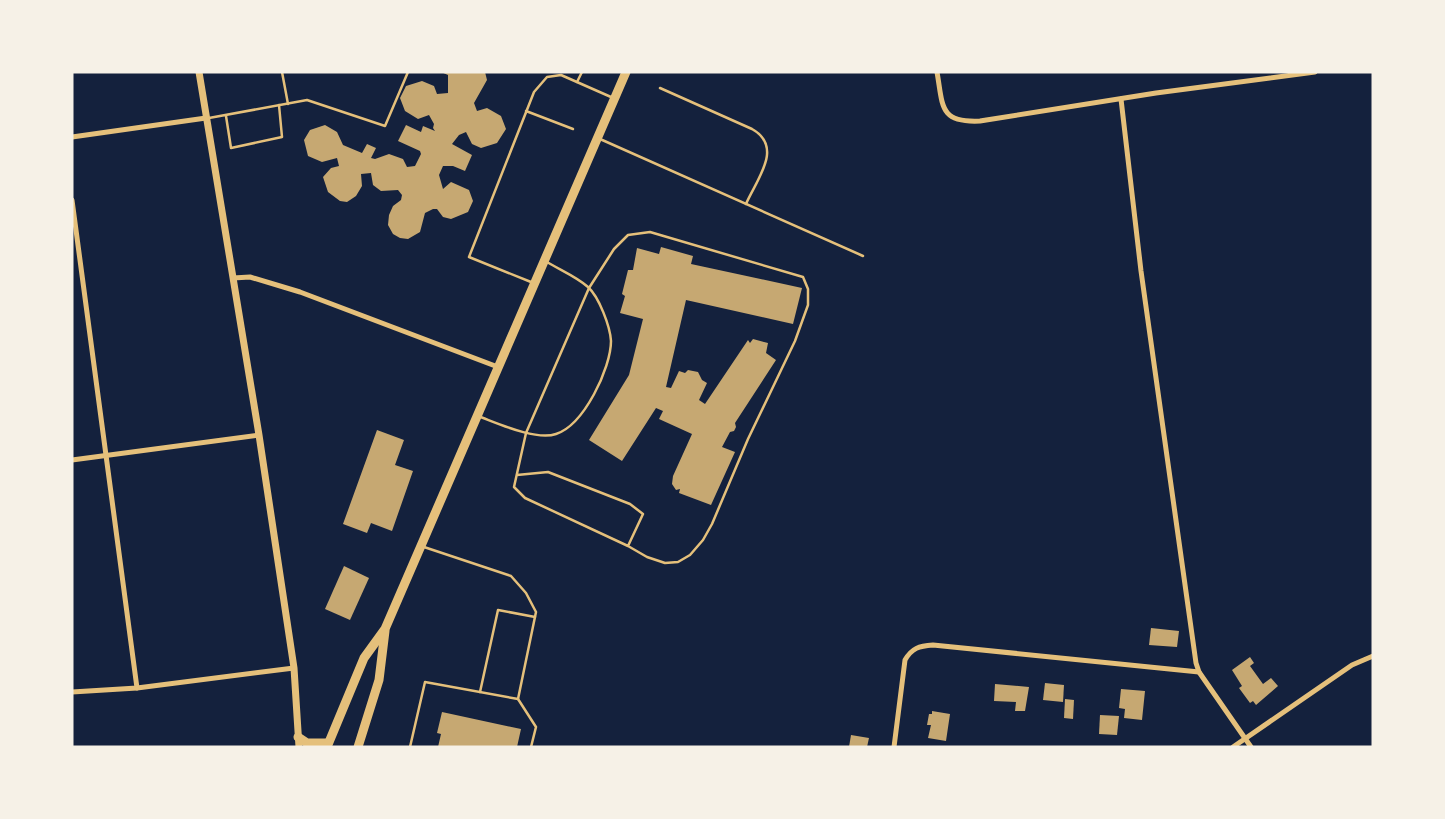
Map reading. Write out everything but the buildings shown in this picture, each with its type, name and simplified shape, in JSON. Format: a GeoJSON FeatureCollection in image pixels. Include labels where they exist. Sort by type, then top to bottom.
{"type":"FeatureCollection","features":[{"type":"Feature","properties":{"kind":"main road"},"geometry":{"type":"LineString","coordinates":[[298,744],[328,745],[364,658],[386,629],[626,72]]}},
{"type":"Feature","properties":{"kind":"main road"},"geometry":{"type":"LineString","coordinates":[[358,747],[379,680],[386,629]]}},
{"type":"Feature","properties":{"kind":"street"},"geometry":{"type":"LineString","coordinates":[[200,72],[294,668],[298,744]]}},
{"type":"Feature","properties":{"kind":"street"},"geometry":{"type":"LineString","coordinates":[[937,72],[946,112],[961,122],[1315,72]]}},
{"type":"Feature","properties":{"kind":"street"},"geometry":{"type":"LineString","coordinates":[[1121,99],[1141,271],[1199,672],[1251,747]]}},
{"type":"Feature","properties":{"kind":"street"},"geometry":{"type":"LineString","coordinates":[[72,137],[206,118]]}},
{"type":"Feature","properties":{"kind":"street"},"geometry":{"type":"LineString","coordinates":[[72,200],[137,688]]}},
{"type":"Feature","properties":{"kind":"street"},"geometry":{"type":"LineString","coordinates":[[233,278],[250,277],[300,292],[498,367]]}},
{"type":"Feature","properties":{"kind":"street"},"geometry":{"type":"LineString","coordinates":[[72,460],[259,435]]}},
{"type":"Feature","properties":{"kind":"street"},"geometry":{"type":"LineString","coordinates":[[894,747],[905,660],[910,652],[919,646],[933,645],[1199,672]]}},
{"type":"Feature","properties":{"kind":"street"},"geometry":{"type":"LineString","coordinates":[[1233,747],[1321,685],[1352,665],[1373,656]]}},
{"type":"Feature","properties":{"kind":"street"},"geometry":{"type":"LineString","coordinates":[[72,692],[137,688],[294,668]]}},
{"type":"Feature","properties":{"kind":"lane"},"geometry":{"type":"LineString","coordinates":[[282,72],[288,104]]}},
{"type":"Feature","properties":{"kind":"lane"},"geometry":{"type":"LineString","coordinates":[[206,118],[307,100],[386,126],[408,72]]}},
{"type":"Feature","properties":{"kind":"lane"},"geometry":{"type":"LineString","coordinates":[[577,82],[582,72]]}},
{"type":"Feature","properties":{"kind":"lane"},"geometry":{"type":"LineString","coordinates":[[534,283],[469,257],[534,92],[547,77],[561,75],[614,98]]}},
{"type":"Feature","properties":{"kind":"lane"},"geometry":{"type":"LineString","coordinates":[[660,88],[761,134],[770,149],[746,204]]}},
{"type":"Feature","properties":{"kind":"lane"},"geometry":{"type":"LineString","coordinates":[[226,115],[231,148],[282,137],[279,105]]}},
{"type":"Feature","properties":{"kind":"lane"},"geometry":{"type":"LineString","coordinates":[[526,111],[573,129]]}},
{"type":"Feature","properties":{"kind":"lane"},"geometry":{"type":"LineString","coordinates":[[597,138],[863,256]]}},
{"type":"Feature","properties":{"kind":"lane"},"geometry":{"type":"LineString","coordinates":[[650,232],[803,277],[808,289],[808,304],[795,341],[742,451],[712,524],[690,555],[678,562],[665,563],[525,498],[514,488],[526,433],[589,288],[614,249],[628,235],[650,232]]}},
{"type":"Feature","properties":{"kind":"lane"},"geometry":{"type":"LineString","coordinates":[[477,415],[526,433],[555,435],[575,421],[592,398],[607,362],[611,343],[610,326],[589,288],[544,260]]}},
{"type":"Feature","properties":{"kind":"lane"},"geometry":{"type":"LineString","coordinates":[[517,475],[548,472],[630,504],[643,514],[628,546]]}},
{"type":"Feature","properties":{"kind":"lane"},"geometry":{"type":"LineString","coordinates":[[421,546],[511,576],[526,593],[536,612],[518,699],[536,727],[531,747]]}},
{"type":"Feature","properties":{"kind":"lane"},"geometry":{"type":"LineString","coordinates":[[480,692],[498,610],[535,617]]}},
{"type":"Feature","properties":{"kind":"lane"},"geometry":{"type":"LineString","coordinates":[[410,747],[425,682],[518,699]]}}]}
